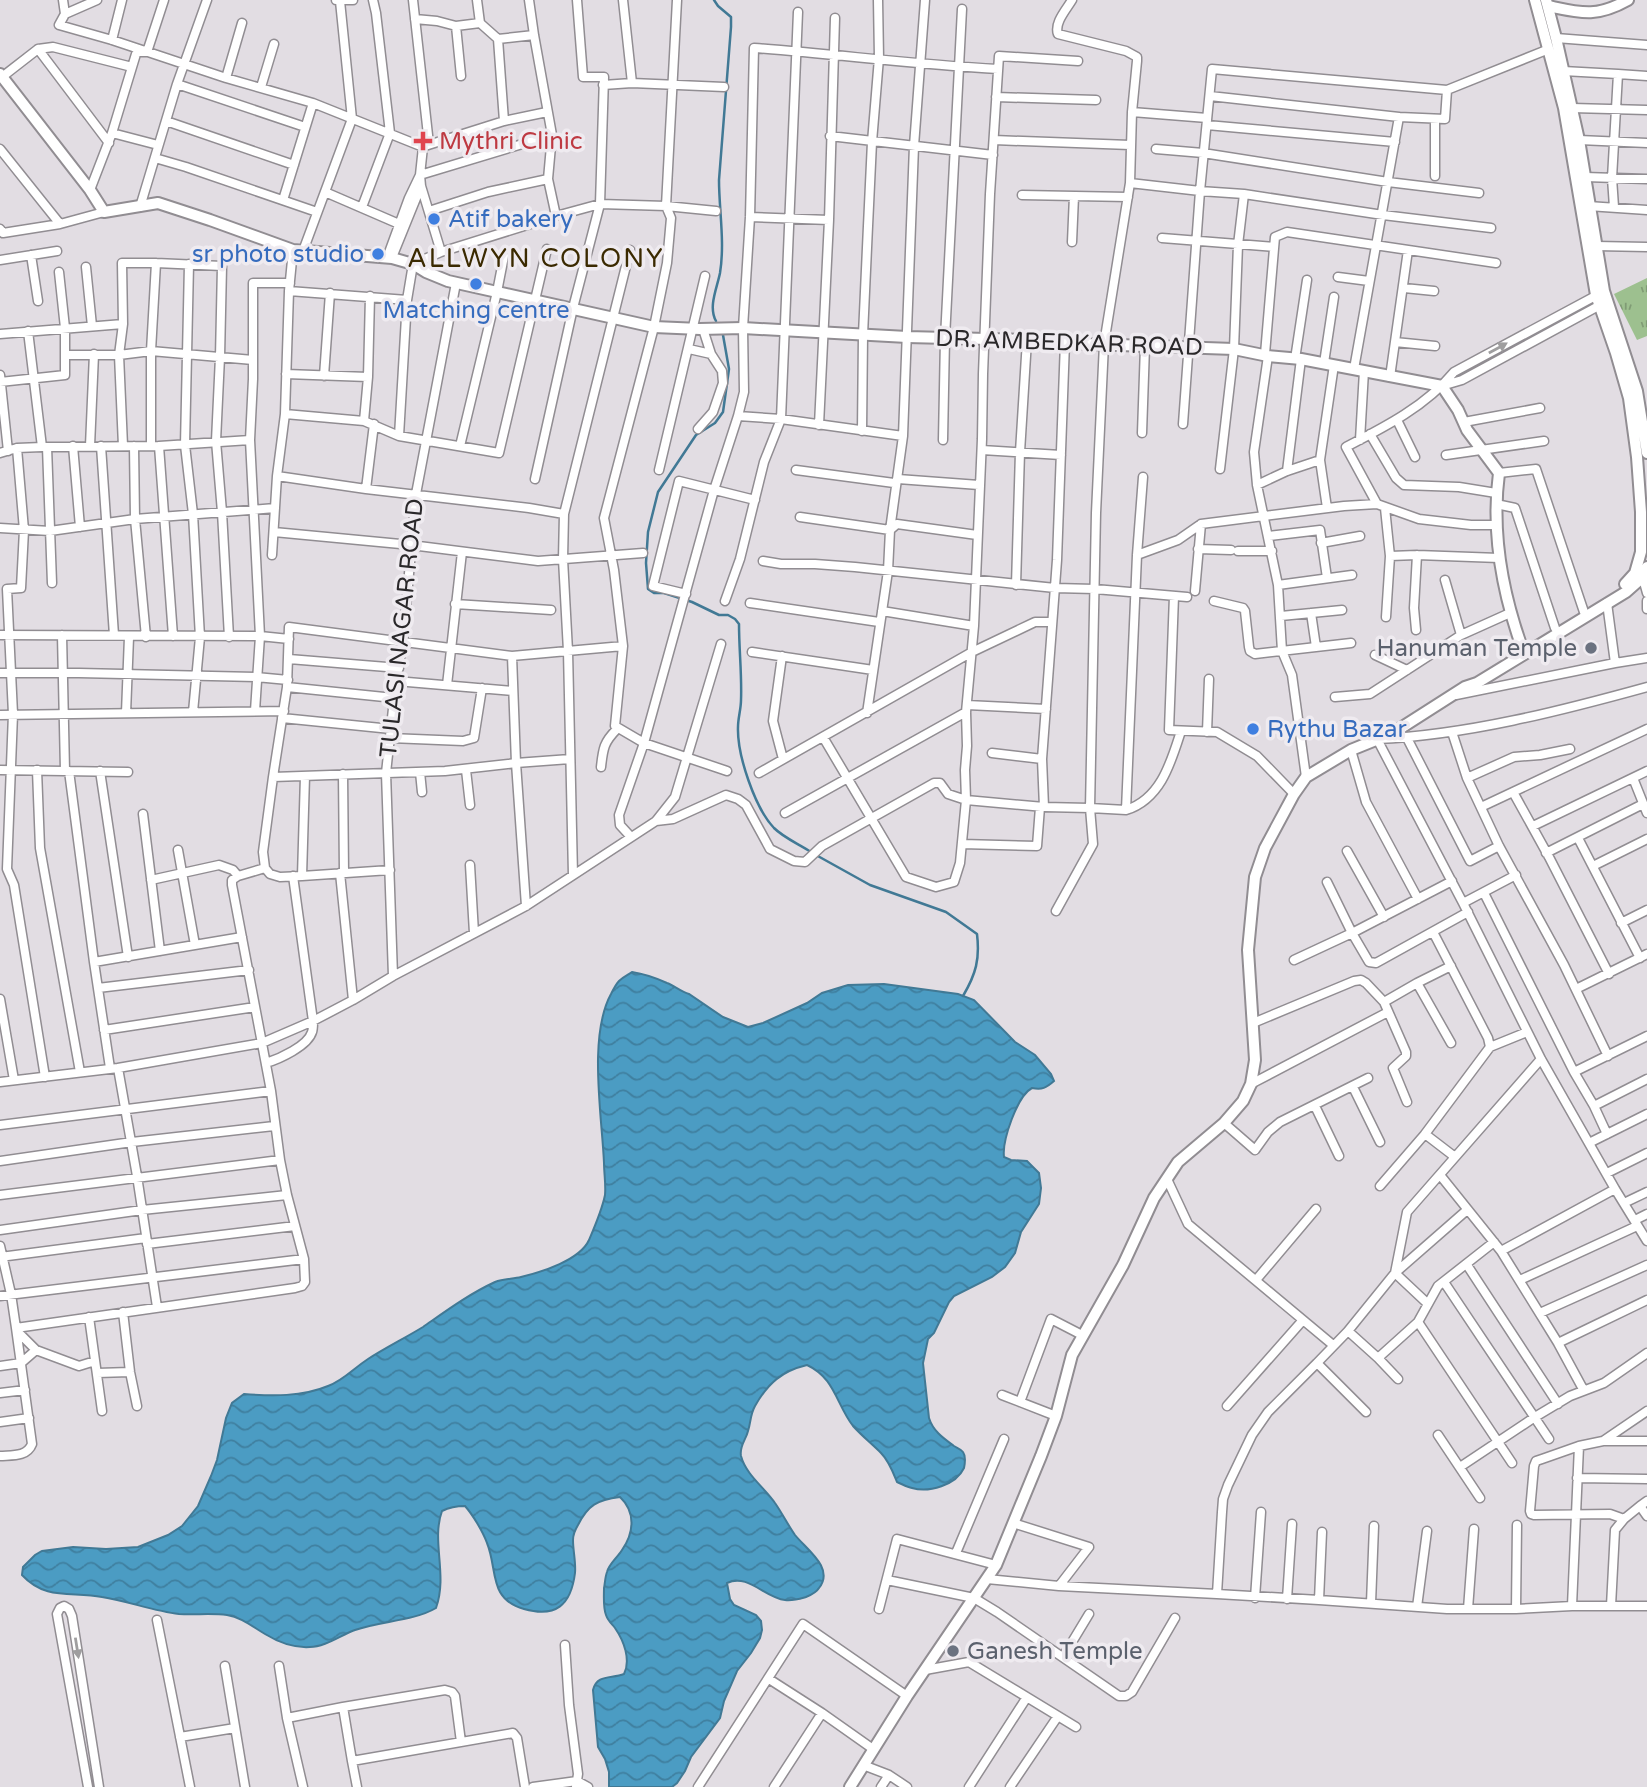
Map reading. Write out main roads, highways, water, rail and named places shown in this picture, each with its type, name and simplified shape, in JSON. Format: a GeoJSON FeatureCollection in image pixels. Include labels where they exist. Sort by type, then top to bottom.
{"type":"FeatureCollection","features":[{"type":"Feature","properties":{"kind":"main road"},"geometry":{"type":"LineString","coordinates":[[1523,650],[1626,592],[1643,569],[1643,461],[1637,391],[1602,299],[1564,108],[1535,0]]}},
{"type":"Feature","properties":{"kind":"main road"},"geometry":{"type":"LineString","coordinates":[[1547,3],[1579,12],[1595,13],[1628,0]]}},
{"type":"Feature","properties":{"kind":"main road"},"geometry":{"type":"LineString","coordinates":[[1547,3],[1585,177],[1602,299]]}},
{"type":"Feature","properties":{"kind":"main road","name":"DR. AMBEDKAR ROAD"},"geometry":{"type":"LineString","coordinates":[[2,81],[90,190],[104,212],[158,204],[298,251],[390,258],[413,264],[456,283],[654,327],[743,328],[785,332],[1234,349],[1442,386],[1499,473],[1496,499],[1500,567],[1510,613],[1523,650]]}},
{"type":"Feature","properties":{"kind":"main road"},"geometry":{"type":"LineString","coordinates":[[850,1787],[907,1696],[996,1564],[1056,1416],[1072,1355],[1123,1265],[1150,1207],[1178,1162],[1224,1123],[1243,1101],[1251,1084],[1255,1060],[1248,950],[1255,877],[1265,848],[1294,794],[1306,777],[1351,750],[1393,733],[1477,682],[1555,628],[1584,612],[1643,569]]}},
{"type":"Feature","properties":{"kind":"water"},"geometry":{"type":"Polygon","coordinates":[[[632,972],[670,984],[723,1017],[748,1027],[807,1003],[822,993],[848,985],[884,984],[958,994],[974,1000],[1015,1042],[1035,1055],[1054,1081],[1044,1088],[1032,1088],[1026,1093],[1005,1141],[1004,1157],[1027,1161],[1039,1173],[1039,1204],[1021,1232],[1015,1253],[1005,1267],[992,1277],[954,1296],[928,1339],[923,1363],[929,1418],[939,1434],[964,1454],[964,1468],[960,1474],[949,1483],[934,1488],[910,1488],[897,1482],[884,1456],[847,1418],[824,1377],[807,1365],[776,1379],[755,1406],[741,1449],[743,1463],[775,1503],[795,1535],[817,1559],[824,1573],[823,1581],[813,1594],[791,1600],[778,1598],[742,1581],[727,1583],[734,1605],[756,1615],[761,1621],[760,1638],[737,1671],[720,1718],[691,1757],[677,1783],[672,1787],[609,1787],[609,1772],[598,1747],[593,1690],[601,1679],[624,1674],[627,1663],[624,1645],[604,1609],[608,1569],[626,1543],[632,1523],[629,1509],[620,1497],[594,1505],[582,1518],[573,1538],[573,1584],[566,1601],[553,1610],[545,1612],[524,1609],[505,1598],[499,1591],[490,1553],[480,1529],[465,1506],[456,1507],[442,1511],[439,1522],[440,1583],[436,1608],[418,1616],[355,1630],[316,1646],[298,1647],[281,1642],[232,1616],[179,1614],[91,1595],[50,1592],[40,1589],[22,1575],[23,1567],[42,1551],[73,1547],[138,1547],[182,1526],[198,1506],[211,1476],[232,1403],[244,1394],[297,1394],[333,1384],[368,1359],[485,1287],[549,1268],[578,1254],[589,1240],[605,1195],[598,1077],[604,1011],[619,981],[632,972]]]}},
{"type":"Feature","properties":{"kind":"waterway"},"geometry":{"type":"LineString","coordinates":[[714,0],[731,17],[719,180],[722,250],[713,304],[716,321]]}},
{"type":"Feature","properties":{"kind":"waterway"},"geometry":{"type":"LineString","coordinates":[[723,335],[729,369],[723,412],[715,423],[696,435],[658,492],[648,532],[648,589],[654,593],[664,593],[692,602],[719,615],[728,615],[739,624],[741,703],[738,739],[748,781],[760,808],[774,828],[811,852]]}},
{"type":"Feature","properties":{"kind":"waterway"},"geometry":{"type":"LineString","coordinates":[[816,855],[870,885],[946,912],[977,934],[976,966],[963,996]]}},
{"type":"Feature","properties":{"kind":"place","name":"Mythri Clinic"},"geometry":{"type":"Point","coordinates":[423,141]}},
{"type":"Feature","properties":{"kind":"place","name":"Atif bakery"},"geometry":{"type":"Point","coordinates":[434,219]}},
{"type":"Feature","properties":{"kind":"place","name":"sr photo studio"},"geometry":{"type":"Point","coordinates":[378,254]}},
{"type":"Feature","properties":{"kind":"place","name":"Matching centre"},"geometry":{"type":"Point","coordinates":[476,284]}},
{"type":"Feature","properties":{"kind":"place","name":"Hanuman Temple"},"geometry":{"type":"Point","coordinates":[1591,648]}},
{"type":"Feature","properties":{"kind":"place","name":"Rythu Bazar"},"geometry":{"type":"Point","coordinates":[1253,729]}},
{"type":"Feature","properties":{"kind":"place","name":"Ganesh Temple"},"geometry":{"type":"Point","coordinates":[953,1651]}},
{"type":"Feature","properties":{"kind":"district","name":"ALLWYN COLONY"},"geometry":{"type":"Point","coordinates":[536,258]}}]}
